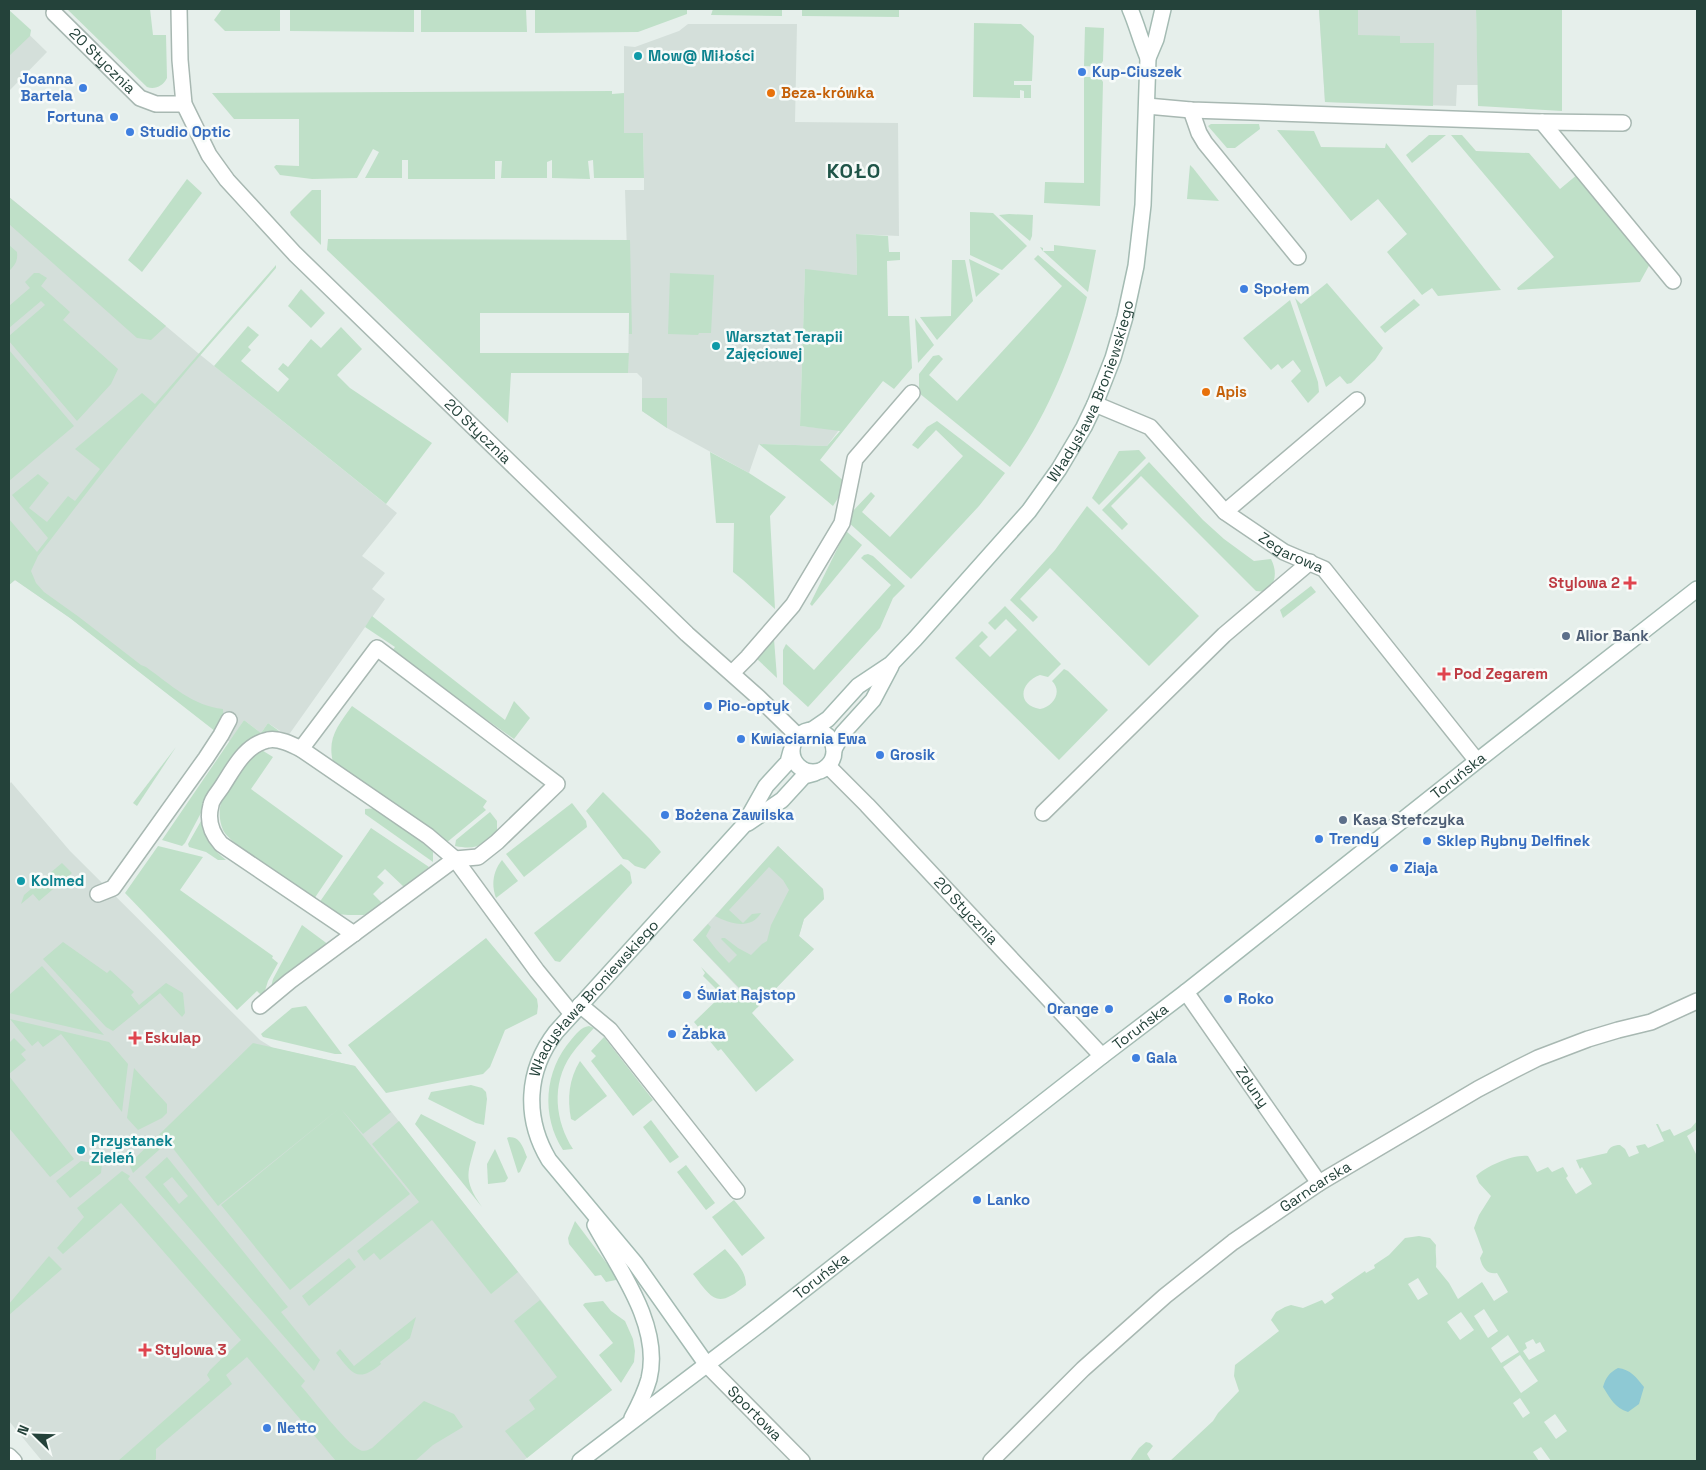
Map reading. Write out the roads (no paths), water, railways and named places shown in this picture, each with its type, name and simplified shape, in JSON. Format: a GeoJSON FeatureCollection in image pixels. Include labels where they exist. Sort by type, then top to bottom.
{"type":"FeatureCollection","features":[{"type":"Feature","properties":{"kind":"street","name":"20 Stycznia"},"geometry":{"type":"LineString","coordinates":[[179,9],[180,60],[184,104],[204,147],[218,168],[249,204],[295,254],[680,628],[805,732]]}},
{"type":"Feature","properties":{"kind":"street","name":"Władysława Broniewskiego"},"geometry":{"type":"LineString","coordinates":[[1130,9],[1136,22],[1139,38],[1148,58]]}},
{"type":"Feature","properties":{"kind":"street","name":"Władysława Broniewskiego"},"geometry":{"type":"LineString","coordinates":[[707,1365],[635,1263],[549,1160],[534,1125],[531,1104],[533,1079],[543,1052],[556,1032],[744,825],[766,786],[788,762],[793,743],[805,732],[828,719],[858,686],[891,664],[1029,511],[1059,469],[1095,404],[1113,358],[1125,317],[1136,266],[1143,205],[1148,58],[1156,38],[1163,9]]}},
{"type":"Feature","properties":{"kind":"street","name":"20 Stycznia"},"geometry":{"type":"LineString","coordinates":[[54,13],[140,98],[156,104],[184,104]]}},
{"type":"Feature","properties":{"kind":"street"},"geometry":{"type":"LineString","coordinates":[[1147,106],[1191,110],[1623,123]]}},
{"type":"Feature","properties":{"kind":"street"},"geometry":{"type":"LineString","coordinates":[[1191,110],[1199,133],[1205,143],[1298,257]]}},
{"type":"Feature","properties":{"kind":"street"},"geometry":{"type":"LineString","coordinates":[[1542,122],[1673,281]]}},
{"type":"Feature","properties":{"kind":"street"},"geometry":{"type":"LineString","coordinates":[[732,673],[793,605],[842,523],[855,460],[912,393]]}},
{"type":"Feature","properties":{"kind":"street"},"geometry":{"type":"LineString","coordinates":[[1225,512],[1357,400]]}},
{"type":"Feature","properties":{"kind":"street","name":"Zegarowa"},"geometry":{"type":"LineString","coordinates":[[1095,404],[1150,427],[1225,512],[1284,552],[1324,569],[1477,761]]}},
{"type":"Feature","properties":{"kind":"street"},"geometry":{"type":"LineString","coordinates":[[1043,813],[1224,635],[1310,562]]}},
{"type":"Feature","properties":{"kind":"street","name":"Toruńska"},"geometry":{"type":"LineString","coordinates":[[580,1461],[707,1365],[1186,992],[1697,589]]}},
{"type":"Feature","properties":{"kind":"street"},"geometry":{"type":"LineString","coordinates":[[260,1006],[290,981],[455,860],[478,858],[557,784],[377,648],[301,749]]}},
{"type":"Feature","properties":{"kind":"street","name":"Władysława Broniewskiego"},"geometry":{"type":"LineString","coordinates":[[744,825],[782,800],[804,776],[822,769],[833,757],[834,749],[843,733],[873,700],[891,664]]}},
{"type":"Feature","properties":{"kind":"street"},"geometry":{"type":"LineString","coordinates":[[98,894],[113,888],[206,758],[229,720]]}},
{"type":"Feature","properties":{"kind":"street"},"geometry":{"type":"LineString","coordinates":[[805,732],[820,731],[827,735],[834,749]]}},
{"type":"Feature","properties":{"kind":"street"},"geometry":{"type":"LineString","coordinates":[[354,934],[221,844],[214,837],[210,828],[211,804],[242,756],[252,747],[269,740],[278,740],[301,749],[428,836],[455,860],[537,971],[576,1010],[610,1030],[737,1191]]}},
{"type":"Feature","properties":{"kind":"street"},"geometry":{"type":"LineString","coordinates":[[791,751],[793,760],[798,767],[806,772],[822,769]]}},
{"type":"Feature","properties":{"kind":"street","name":"20 Stycznia"},"geometry":{"type":"LineString","coordinates":[[822,769],[867,805],[1102,1056]]}},
{"type":"Feature","properties":{"kind":"street","name":"Zduny"},"geometry":{"type":"LineString","coordinates":[[1186,992],[1319,1183]]}},
{"type":"Feature","properties":{"kind":"street","name":"Garncarska"},"geometry":{"type":"LineString","coordinates":[[991,1461],[1083,1369],[1164,1296],[1233,1242],[1319,1183],[1478,1088],[1538,1058],[1588,1039],[1651,1022],[1697,1001]]}},
{"type":"Feature","properties":{"kind":"street","name":"Władysława Broniewskiego"},"geometry":{"type":"LineString","coordinates":[[577,1193],[631,1291],[648,1330],[651,1354],[649,1378],[642,1400],[629,1423]]}},
{"type":"Feature","properties":{"kind":"street","name":"Sportowa"},"geometry":{"type":"LineString","coordinates":[[707,1365],[802,1461]]}},
{"type":"Feature","properties":{"kind":"street"},"geometry":{"type":"LineString","coordinates":[[9,1456],[14,1461]]}},
{"type":"Feature","properties":{"kind":"water"},"geometry":{"type":"Polygon","coordinates":[[[1618,1368],[1630,1372],[1644,1387],[1639,1404],[1628,1412],[1616,1405],[1603,1387],[1608,1376],[1618,1368]]]}},
{"type":"Feature","properties":{"kind":"place","name":"Mow@ Miłości"},"geometry":{"type":"Point","coordinates":[638,56]}},
{"type":"Feature","properties":{"kind":"place","name":"Kup-Ciuszek"},"geometry":{"type":"Point","coordinates":[1082,72]}},
{"type":"Feature","properties":{"kind":"place","name":"Joanna Bartela"},"geometry":{"type":"Point","coordinates":[83,88]}},
{"type":"Feature","properties":{"kind":"place","name":"Beza-krówka"},"geometry":{"type":"Point","coordinates":[771,93]}},
{"type":"Feature","properties":{"kind":"place","name":"Fortuna"},"geometry":{"type":"Point","coordinates":[114,117]}},
{"type":"Feature","properties":{"kind":"place","name":"Studio Optic"},"geometry":{"type":"Point","coordinates":[130,132]}},
{"type":"Feature","properties":{"kind":"place","name":"Społem"},"geometry":{"type":"Point","coordinates":[1244,289]}},
{"type":"Feature","properties":{"kind":"place","name":"Warsztat Terapii Zajęciowej"},"geometry":{"type":"Point","coordinates":[716,346]}},
{"type":"Feature","properties":{"kind":"place","name":"Apis"},"geometry":{"type":"Point","coordinates":[1206,392]}},
{"type":"Feature","properties":{"kind":"place","name":"Stylowa 2"},"geometry":{"type":"Point","coordinates":[1630,583]}},
{"type":"Feature","properties":{"kind":"place","name":"Alior Bank"},"geometry":{"type":"Point","coordinates":[1566,636]}},
{"type":"Feature","properties":{"kind":"place","name":"Pod Zegarem"},"geometry":{"type":"Point","coordinates":[1444,674]}},
{"type":"Feature","properties":{"kind":"place","name":"Pio-optyk"},"geometry":{"type":"Point","coordinates":[708,706]}},
{"type":"Feature","properties":{"kind":"place","name":"Kwiaciarnia Ewa"},"geometry":{"type":"Point","coordinates":[741,739]}},
{"type":"Feature","properties":{"kind":"place","name":"Grosik"},"geometry":{"type":"Point","coordinates":[880,755]}},
{"type":"Feature","properties":{"kind":"place","name":"Bożena Zawilska"},"geometry":{"type":"Point","coordinates":[665,815]}},
{"type":"Feature","properties":{"kind":"place","name":"Kasa Stefczyka"},"geometry":{"type":"Point","coordinates":[1343,820]}},
{"type":"Feature","properties":{"kind":"place","name":"Trendy"},"geometry":{"type":"Point","coordinates":[1319,839]}},
{"type":"Feature","properties":{"kind":"place","name":"Sklep Rybny Delfinek"},"geometry":{"type":"Point","coordinates":[1427,841]}},
{"type":"Feature","properties":{"kind":"place","name":"Ziaja"},"geometry":{"type":"Point","coordinates":[1394,868]}},
{"type":"Feature","properties":{"kind":"place","name":"Kolmed"},"geometry":{"type":"Point","coordinates":[21,881]}},
{"type":"Feature","properties":{"kind":"place","name":"Świat Rajstop"},"geometry":{"type":"Point","coordinates":[687,995]}},
{"type":"Feature","properties":{"kind":"place","name":"Roko"},"geometry":{"type":"Point","coordinates":[1228,999]}},
{"type":"Feature","properties":{"kind":"place","name":"Orange"},"geometry":{"type":"Point","coordinates":[1109,1009]}},
{"type":"Feature","properties":{"kind":"place","name":"Żabka"},"geometry":{"type":"Point","coordinates":[672,1034]}},
{"type":"Feature","properties":{"kind":"place","name":"Eskulap"},"geometry":{"type":"Point","coordinates":[135,1038]}},
{"type":"Feature","properties":{"kind":"place","name":"Gala"},"geometry":{"type":"Point","coordinates":[1136,1058]}},
{"type":"Feature","properties":{"kind":"place","name":"Przystanek Zieleń"},"geometry":{"type":"Point","coordinates":[81,1150]}},
{"type":"Feature","properties":{"kind":"place","name":"Lanko"},"geometry":{"type":"Point","coordinates":[977,1200]}},
{"type":"Feature","properties":{"kind":"place","name":"Stylowa 3"},"geometry":{"type":"Point","coordinates":[145,1350]}},
{"type":"Feature","properties":{"kind":"place","name":"Netto"},"geometry":{"type":"Point","coordinates":[267,1428]}},
{"type":"Feature","properties":{"kind":"district","name":"KOŁO"},"geometry":{"type":"Point","coordinates":[854,171]}}]}
